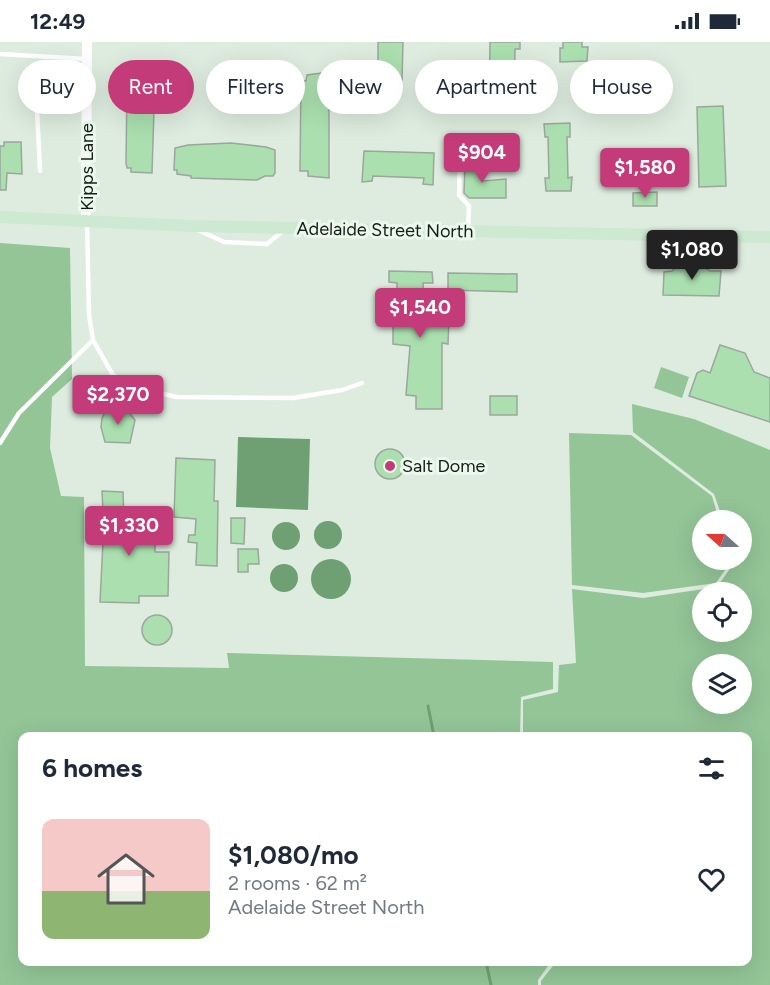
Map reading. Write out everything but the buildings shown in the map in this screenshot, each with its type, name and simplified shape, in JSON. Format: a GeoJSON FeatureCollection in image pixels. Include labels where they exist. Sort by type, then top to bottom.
{"type":"FeatureCollection","features":[{"type":"Feature","properties":{"kind":"main road","name":"Adelaide Street North"},"geometry":{"type":"LineString","coordinates":[[0,217],[190,226],[770,237]]}},
{"type":"Feature","properties":{"kind":"street","name":"Kipps Lane"},"geometry":{"type":"LineString","coordinates":[[87,42],[87,59]]}},
{"type":"Feature","properties":{"kind":"street","name":"Kipps Lane"},"geometry":{"type":"LineString","coordinates":[[86,221],[87,114]]}},
{"type":"Feature","properties":{"kind":"lane"},"geometry":{"type":"LineString","coordinates":[[0,54],[87,59]]}},
{"type":"Feature","properties":{"kind":"lane"},"geometry":{"type":"LineString","coordinates":[[37,114],[40,171]]}},
{"type":"Feature","properties":{"kind":"lane"},"geometry":{"type":"LineString","coordinates":[[468,231],[469,206],[459,195],[460,153],[478,154]]}},
{"type":"Feature","properties":{"kind":"lane"},"geometry":{"type":"LineString","coordinates":[[86,221],[89,315],[93,340],[113,375],[136,388],[177,397],[293,398],[342,390],[362,383]]}},
{"type":"Feature","properties":{"kind":"lane"},"geometry":{"type":"LineString","coordinates":[[0,443],[2,436],[19,413],[93,340]]}},
{"type":"Feature","properties":{"kind":"shaded area"},"geometry":{"type":"Polygon","coordinates":[[[0,243],[70,248],[72,379],[52,397],[50,448],[61,496],[84,497],[85,666],[229,668],[227,653],[553,662],[553,689],[521,697],[520,732],[18,732],[18,966],[548,966],[538,980],[538,985],[0,985],[0,243]]]}},
{"type":"Feature","properties":{"kind":"shaded area"},"geometry":{"type":"Polygon","coordinates":[[[661,367],[689,377],[682,398],[654,388],[661,367]]]}},
{"type":"Feature","properties":{"kind":"shaded area"},"geometry":{"type":"Polygon","coordinates":[[[632,404],[694,419],[770,450],[770,985],[541,985],[541,981],[553,966],[752,966],[752,732],[523,732],[523,700],[558,692],[559,665],[576,663],[572,589],[643,598],[692,591],[692,642],[752,642],[752,582],[721,582],[729,570],[752,570],[752,510],[720,510],[714,494],[633,432],[632,404]]]}},
{"type":"Feature","properties":{"kind":"shaded area"},"geometry":{"type":"Polygon","coordinates":[[[569,433],[631,435],[712,496],[716,510],[692,510],[692,570],[725,570],[717,582],[692,582],[692,586],[643,593],[572,585],[569,433]]]}},
{"type":"Feature","properties":{"kind":"shaded area"},"geometry":{"type":"Polygon","coordinates":[[[238,437],[310,439],[308,510],[236,507],[238,437]]]}},
{"type":"Feature","properties":{"kind":"shaded area"},"geometry":{"type":"Polygon","coordinates":[[[328,521],[338,525],[342,535],[338,545],[328,549],[318,545],[314,535],[318,525],[328,521]]]}},
{"type":"Feature","properties":{"kind":"shaded area"},"geometry":{"type":"Polygon","coordinates":[[[286,522],[296,526],[300,536],[296,546],[286,550],[276,546],[272,536],[276,526],[286,522]]]}},
{"type":"Feature","properties":{"kind":"shaded area"},"geometry":{"type":"Polygon","coordinates":[[[331,559],[345,565],[351,579],[345,593],[331,599],[317,593],[311,579],[317,565],[331,559]]]}},
{"type":"Feature","properties":{"kind":"shaded area"},"geometry":{"type":"Polygon","coordinates":[[[284,564],[294,568],[298,578],[294,588],[284,592],[274,588],[270,578],[274,568],[284,564]]]}},
{"type":"Feature","properties":{"kind":"waterway"},"geometry":{"type":"LineString","coordinates":[[428,706],[433,732]]}},
{"type":"Feature","properties":{"kind":"waterway"},"geometry":{"type":"LineString","coordinates":[[487,966],[491,985]]}},
{"type":"Feature","properties":{"kind":"place","name":"Salt Dome"},"geometry":{"type":"Point","coordinates":[390,466]}}]}
